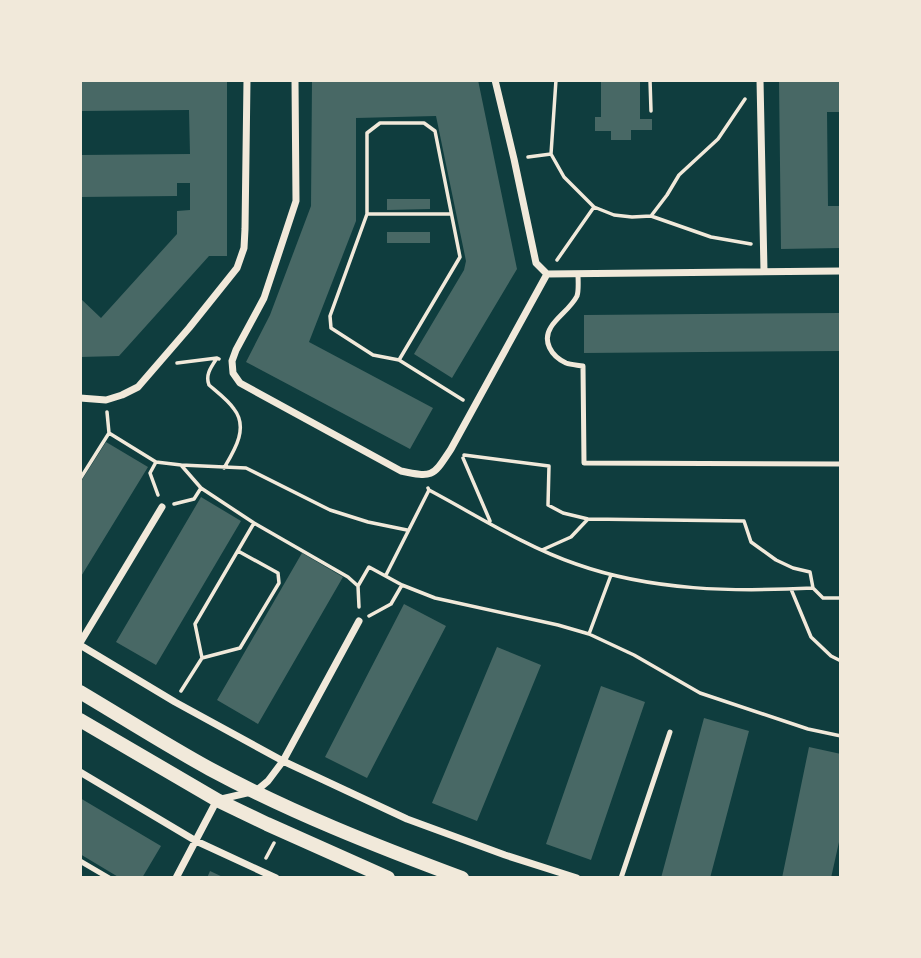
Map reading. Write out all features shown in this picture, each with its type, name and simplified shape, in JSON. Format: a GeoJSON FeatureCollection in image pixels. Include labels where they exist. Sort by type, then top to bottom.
{"type":"FeatureCollection","features":[{"type":"Feature","properties":{"kind":"main road"},"geometry":{"type":"LineString","coordinates":[[80,692],[210,769],[298,811],[396,853],[462,877]]}},
{"type":"Feature","properties":{"kind":"main road"},"geometry":{"type":"LineString","coordinates":[[80,720],[217,800],[387,877]]}},
{"type":"Feature","properties":{"kind":"street"},"geometry":{"type":"LineString","coordinates":[[80,398],[106,400],[138,387],[237,268],[244,248],[246,229],[247,80]]}},
{"type":"Feature","properties":{"kind":"street"},"geometry":{"type":"LineString","coordinates":[[295,80],[296,201],[264,298],[232,361],[233,373],[240,383],[401,471],[424,476],[440,465],[547,274]]}},
{"type":"Feature","properties":{"kind":"street"},"geometry":{"type":"LineString","coordinates":[[495,80],[536,263],[547,274],[841,271]]}},
{"type":"Feature","properties":{"kind":"street"},"geometry":{"type":"LineString","coordinates":[[760,80],[764,271]]}},
{"type":"Feature","properties":{"kind":"street"},"geometry":{"type":"LineString","coordinates":[[162,507],[80,644],[175,702],[283,761],[407,819],[505,855],[576,877]]}},
{"type":"Feature","properties":{"kind":"street"},"geometry":{"type":"LineString","coordinates":[[176,877],[217,800],[256,791],[268,781],[283,761],[359,621]]}},
{"type":"Feature","properties":{"kind":"street"},"geometry":{"type":"LineString","coordinates":[[80,772],[196,841],[276,877]]}},
{"type":"Feature","properties":{"kind":"lane"},"geometry":{"type":"LineString","coordinates":[[578,274],[578,295],[552,324],[547,341],[550,351],[557,357],[566,363],[583,366],[584,463],[841,464]]}},
{"type":"Feature","properties":{"kind":"lane"},"geometry":{"type":"LineString","coordinates":[[621,877],[670,732]]}},
{"type":"Feature","properties":{"kind":"lane"},"geometry":{"type":"LineString","coordinates":[[80,861],[108,877]]}},
{"type":"Feature","properties":{"kind":"path"},"geometry":{"type":"LineString","coordinates":[[556,80],[551,154],[565,177],[594,207],[614,215],[651,216],[711,237],[764,247]]}},
{"type":"Feature","properties":{"kind":"path"},"geometry":{"type":"LineString","coordinates":[[650,80],[651,111]]}},
{"type":"Feature","properties":{"kind":"path"},"geometry":{"type":"LineString","coordinates":[[651,216],[679,175],[718,139],[752,90]]}},
{"type":"Feature","properties":{"kind":"path"},"geometry":{"type":"LineString","coordinates":[[399,360],[460,257],[435,131],[424,123],[380,123],[368,133],[367,214],[330,316],[331,328],[373,355],[399,360],[474,407]]}},
{"type":"Feature","properties":{"kind":"path"},"geometry":{"type":"LineString","coordinates":[[514,159],[551,154]]}},
{"type":"Feature","properties":{"kind":"path"},"geometry":{"type":"LineString","coordinates":[[547,274],[594,207]]}},
{"type":"Feature","properties":{"kind":"path"},"geometry":{"type":"LineString","coordinates":[[367,214],[451,214]]}},
{"type":"Feature","properties":{"kind":"path"},"geometry":{"type":"LineString","coordinates":[[217,358],[208,372],[209,385],[235,409],[240,424],[238,442],[224,468]]}},
{"type":"Feature","properties":{"kind":"path"},"geometry":{"type":"LineString","coordinates":[[173,363],[217,358],[232,361]]}},
{"type":"Feature","properties":{"kind":"path"},"geometry":{"type":"LineString","coordinates":[[80,479],[109,433],[106,400]]}},
{"type":"Feature","properties":{"kind":"path"},"geometry":{"type":"LineString","coordinates":[[109,433],[156,462],[246,468],[330,510],[407,530]]}},
{"type":"Feature","properties":{"kind":"path"},"geometry":{"type":"LineString","coordinates":[[491,523],[461,454],[549,466],[548,505],[563,513],[588,519],[744,521],[751,542],[776,560],[810,572],[813,588],[823,598],[841,598]]}},
{"type":"Feature","properties":{"kind":"path"},"geometry":{"type":"LineString","coordinates":[[156,462],[150,473],[162,507],[194,499],[201,488]]}},
{"type":"Feature","properties":{"kind":"path"},"geometry":{"type":"LineString","coordinates":[[181,465],[201,488],[254,523],[348,577],[358,586],[369,567],[435,598],[589,634],[634,655],[700,693],[808,729],[841,736]]}},
{"type":"Feature","properties":{"kind":"path"},"geometry":{"type":"LineString","coordinates":[[424,476],[429,490],[491,523],[542,550],[611,575],[654,584],[710,588],[813,588]]}},
{"type":"Feature","properties":{"kind":"path"},"geometry":{"type":"LineString","coordinates":[[385,576],[429,490]]}},
{"type":"Feature","properties":{"kind":"path"},"geometry":{"type":"LineString","coordinates":[[542,550],[571,537],[588,519]]}},
{"type":"Feature","properties":{"kind":"path"},"geometry":{"type":"LineString","coordinates":[[175,702],[202,658],[195,624],[254,523]]}},
{"type":"Feature","properties":{"kind":"path"},"geometry":{"type":"LineString","coordinates":[[202,658],[240,648],[279,583],[278,573],[238,551]]}},
{"type":"Feature","properties":{"kind":"path"},"geometry":{"type":"LineString","coordinates":[[589,634],[611,575]]}},
{"type":"Feature","properties":{"kind":"path"},"geometry":{"type":"LineString","coordinates":[[391,604],[402,584]]}},
{"type":"Feature","properties":{"kind":"path"},"geometry":{"type":"LineString","coordinates":[[791,589],[811,637],[831,656],[841,661]]}},
{"type":"Feature","properties":{"kind":"building"},"geometry":{"type":"Polygon","coordinates":[[[80,80],[227,80],[227,256],[209,256],[119,356],[80,357],[80,298],[101,318],[177,234],[177,211],[190,210],[190,183],[177,183],[177,196],[80,197],[80,155],[190,154],[189,110],[80,111],[80,80]]]}},
{"type":"Feature","properties":{"kind":"building"},"geometry":{"type":"Polygon","coordinates":[[[312,80],[478,80],[517,269],[452,378],[414,354],[464,270],[466,261],[436,116],[356,118],[356,221],[309,342],[433,408],[410,449],[246,362],[270,315],[311,206],[312,80]]]}},
{"type":"Feature","properties":{"kind":"building"},"geometry":{"type":"Polygon","coordinates":[[[601,80],[640,80],[640,119],[652,119],[652,130],[631,130],[631,140],[611,140],[611,131],[595,131],[595,117],[601,117],[601,80]]]}},
{"type":"Feature","properties":{"kind":"building"},"geometry":{"type":"Polygon","coordinates":[[[779,80],[841,80],[841,112],[827,112],[828,206],[841,206],[841,248],[781,249],[779,80]]]}},
{"type":"Feature","properties":{"kind":"building"},"geometry":{"type":"Polygon","coordinates":[[[387,199],[430,199],[430,209],[387,210],[387,199]]]}},
{"type":"Feature","properties":{"kind":"building"},"geometry":{"type":"Polygon","coordinates":[[[387,232],[430,232],[430,243],[387,243],[387,232]]]}},
{"type":"Feature","properties":{"kind":"building"},"geometry":{"type":"Polygon","coordinates":[[[841,313],[841,351],[584,353],[584,315],[841,313]]]}},
{"type":"Feature","properties":{"kind":"building"},"geometry":{"type":"Polygon","coordinates":[[[106,442],[148,467],[80,578],[80,483],[106,442]]]}},
{"type":"Feature","properties":{"kind":"building"},"geometry":{"type":"Polygon","coordinates":[[[201,497],[241,521],[156,665],[116,642],[201,497]]]}},
{"type":"Feature","properties":{"kind":"building"},"geometry":{"type":"Polygon","coordinates":[[[302,553],[343,577],[258,724],[217,700],[302,553]]]}},
{"type":"Feature","properties":{"kind":"building"},"geometry":{"type":"Polygon","coordinates":[[[404,604],[446,626],[367,778],[325,757],[404,604]]]}},
{"type":"Feature","properties":{"kind":"building"},"geometry":{"type":"Polygon","coordinates":[[[497,647],[541,665],[477,821],[432,803],[497,647]]]}},
{"type":"Feature","properties":{"kind":"building"},"geometry":{"type":"Polygon","coordinates":[[[601,686],[645,702],[591,860],[546,844],[601,686]]]}},
{"type":"Feature","properties":{"kind":"building"},"geometry":{"type":"Polygon","coordinates":[[[704,718],[749,731],[710,878],[661,878],[704,718]]]}},
{"type":"Feature","properties":{"kind":"building"},"geometry":{"type":"Polygon","coordinates":[[[809,747],[841,754],[841,833],[831,878],[782,878],[809,747]]]}},
{"type":"Feature","properties":{"kind":"building"},"geometry":{"type":"Polygon","coordinates":[[[80,798],[161,846],[142,878],[120,878],[80,854],[80,798]]]}},
{"type":"Feature","properties":{"kind":"building"},"geometry":{"type":"Polygon","coordinates":[[[210,871],[225,878],[207,878],[210,871]]]}}]}
